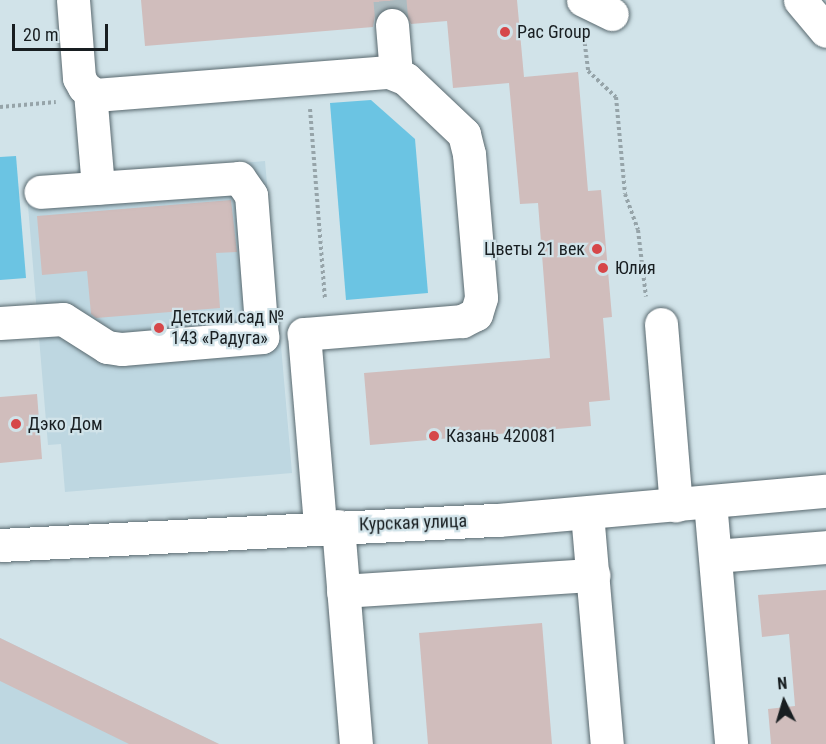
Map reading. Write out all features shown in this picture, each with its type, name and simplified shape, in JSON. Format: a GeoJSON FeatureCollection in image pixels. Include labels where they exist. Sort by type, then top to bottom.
{"type":"FeatureCollection","features":[{"type":"Feature","properties":{"kind":"street"},"geometry":{"type":"LineString","coordinates":[[72,0],[79,78],[90,96],[98,188]]}},
{"type":"Feature","properties":{"kind":"street"},"geometry":{"type":"LineString","coordinates":[[801,0],[826,31]]}},
{"type":"Feature","properties":{"kind":"street"},"geometry":{"type":"LineString","coordinates":[[583,16],[612,14]]}},
{"type":"Feature","properties":{"kind":"street"},"geometry":{"type":"LineString","coordinates":[[392,26],[396,74]]}},
{"type":"Feature","properties":{"kind":"street"},"geometry":{"type":"LineString","coordinates":[[0,324],[63,319],[107,347],[122,349],[462,321],[471,318],[481,306],[469,154],[464,134],[453,120],[396,74],[307,78],[90,96]]}},
{"type":"Feature","properties":{"kind":"street"},"geometry":{"type":"LineString","coordinates":[[40,192],[233,177],[244,182],[251,195],[262,338]]}},
{"type":"Feature","properties":{"kind":"street"},"geometry":{"type":"LineString","coordinates":[[661,324],[676,505]]}},
{"type":"Feature","properties":{"kind":"street"},"geometry":{"type":"LineString","coordinates":[[316,333],[329,526],[343,591],[356,744]]}},
{"type":"Feature","properties":{"kind":"street","name":"Курская улица"},"geometry":{"type":"LineString","coordinates":[[0,545],[329,526],[446,523],[587,513],[826,491]]}},
{"type":"Feature","properties":{"kind":"street"},"geometry":{"type":"LineString","coordinates":[[710,502],[730,744]]}},
{"type":"Feature","properties":{"kind":"street"},"geometry":{"type":"LineString","coordinates":[[587,513],[607,744]]}},
{"type":"Feature","properties":{"kind":"street"},"geometry":{"type":"LineString","coordinates":[[715,556],[826,547]]}},
{"type":"Feature","properties":{"kind":"street"},"geometry":{"type":"LineString","coordinates":[[343,591],[593,575]]}},
{"type":"Feature","properties":{"kind":"path"},"geometry":{"type":"LineString","coordinates":[[583,16],[588,71],[615,97],[626,200],[638,230],[647,302],[661,324]]}},
{"type":"Feature","properties":{"kind":"path"},"geometry":{"type":"LineString","coordinates":[[307,78],[316,333]]}},
{"type":"Feature","properties":{"kind":"path"},"geometry":{"type":"LineString","coordinates":[[0,107],[90,96]]}},
{"type":"Feature","properties":{"kind":"shaded area"},"geometry":{"type":"Polygon","coordinates":[[[371,100],[415,139],[428,293],[346,300],[330,103],[371,100]]]}},
{"type":"Feature","properties":{"kind":"shaded area","name":"Детский сад № 143 «Радуга»"},"geometry":{"type":"Polygon","coordinates":[[[103,152],[118,173],[265,161],[292,473],[65,492],[61,444],[48,445],[26,182],[75,178],[83,154],[103,152]]]}},
{"type":"Feature","properties":{"kind":"shaded area"},"geometry":{"type":"Polygon","coordinates":[[[16,156],[26,278],[0,280],[0,157],[16,156]]]}},
{"type":"Feature","properties":{"kind":"shaded area"},"geometry":{"type":"Polygon","coordinates":[[[0,638],[219,744],[0,744],[0,638]]]}},
{"type":"Feature","properties":{"kind":"building"},"geometry":{"type":"Polygon","coordinates":[[[141,0],[517,0],[524,77],[578,72],[588,191],[601,190],[612,317],[603,318],[610,400],[589,402],[591,426],[370,445],[364,373],[550,358],[538,203],[520,204],[509,83],[453,88],[447,21],[411,24],[401,8],[390,6],[375,16],[373,27],[145,46],[141,0]]]}},
{"type":"Feature","properties":{"kind":"building"},"geometry":{"type":"Polygon","coordinates":[[[231,200],[237,252],[216,253],[220,308],[96,318],[91,314],[87,271],[42,275],[37,216],[231,200]]]}},
{"type":"Feature","properties":{"kind":"building"},"geometry":{"type":"Polygon","coordinates":[[[37,394],[42,459],[0,463],[0,397],[37,394]]]}},
{"type":"Feature","properties":{"kind":"building"},"geometry":{"type":"Polygon","coordinates":[[[826,590],[826,744],[771,744],[768,709],[795,706],[789,634],[762,637],[758,595],[826,590]]]}},
{"type":"Feature","properties":{"kind":"building"},"geometry":{"type":"Polygon","coordinates":[[[542,623],[552,744],[428,744],[419,633],[542,623]]]}},
{"type":"Feature","properties":{"kind":"building"},"geometry":{"type":"Polygon","coordinates":[[[0,638],[219,744],[129,744],[0,681],[0,638]]]}},
{"type":"Feature","properties":{"kind":"tunnel"},"geometry":{"type":"LineString","coordinates":[[390,0],[392,25]]}},
{"type":"Feature","properties":{"kind":"place","name":"Pac Group"},"geometry":{"type":"Point","coordinates":[505,32]}},
{"type":"Feature","properties":{"kind":"place","name":"Цветы 21 век"},"geometry":{"type":"Point","coordinates":[597,249]}},
{"type":"Feature","properties":{"kind":"place","name":"Юлия"},"geometry":{"type":"Point","coordinates":[603,268]}},
{"type":"Feature","properties":{"kind":"place","name":"Детский сад № 143 «Радуга»"},"geometry":{"type":"Point","coordinates":[159,328]}},
{"type":"Feature","properties":{"kind":"place","name":"Дэко Дом"},"geometry":{"type":"Point","coordinates":[16,424]}},
{"type":"Feature","properties":{"kind":"place","name":"Казань 420081"},"geometry":{"type":"Point","coordinates":[434,436]}}]}
